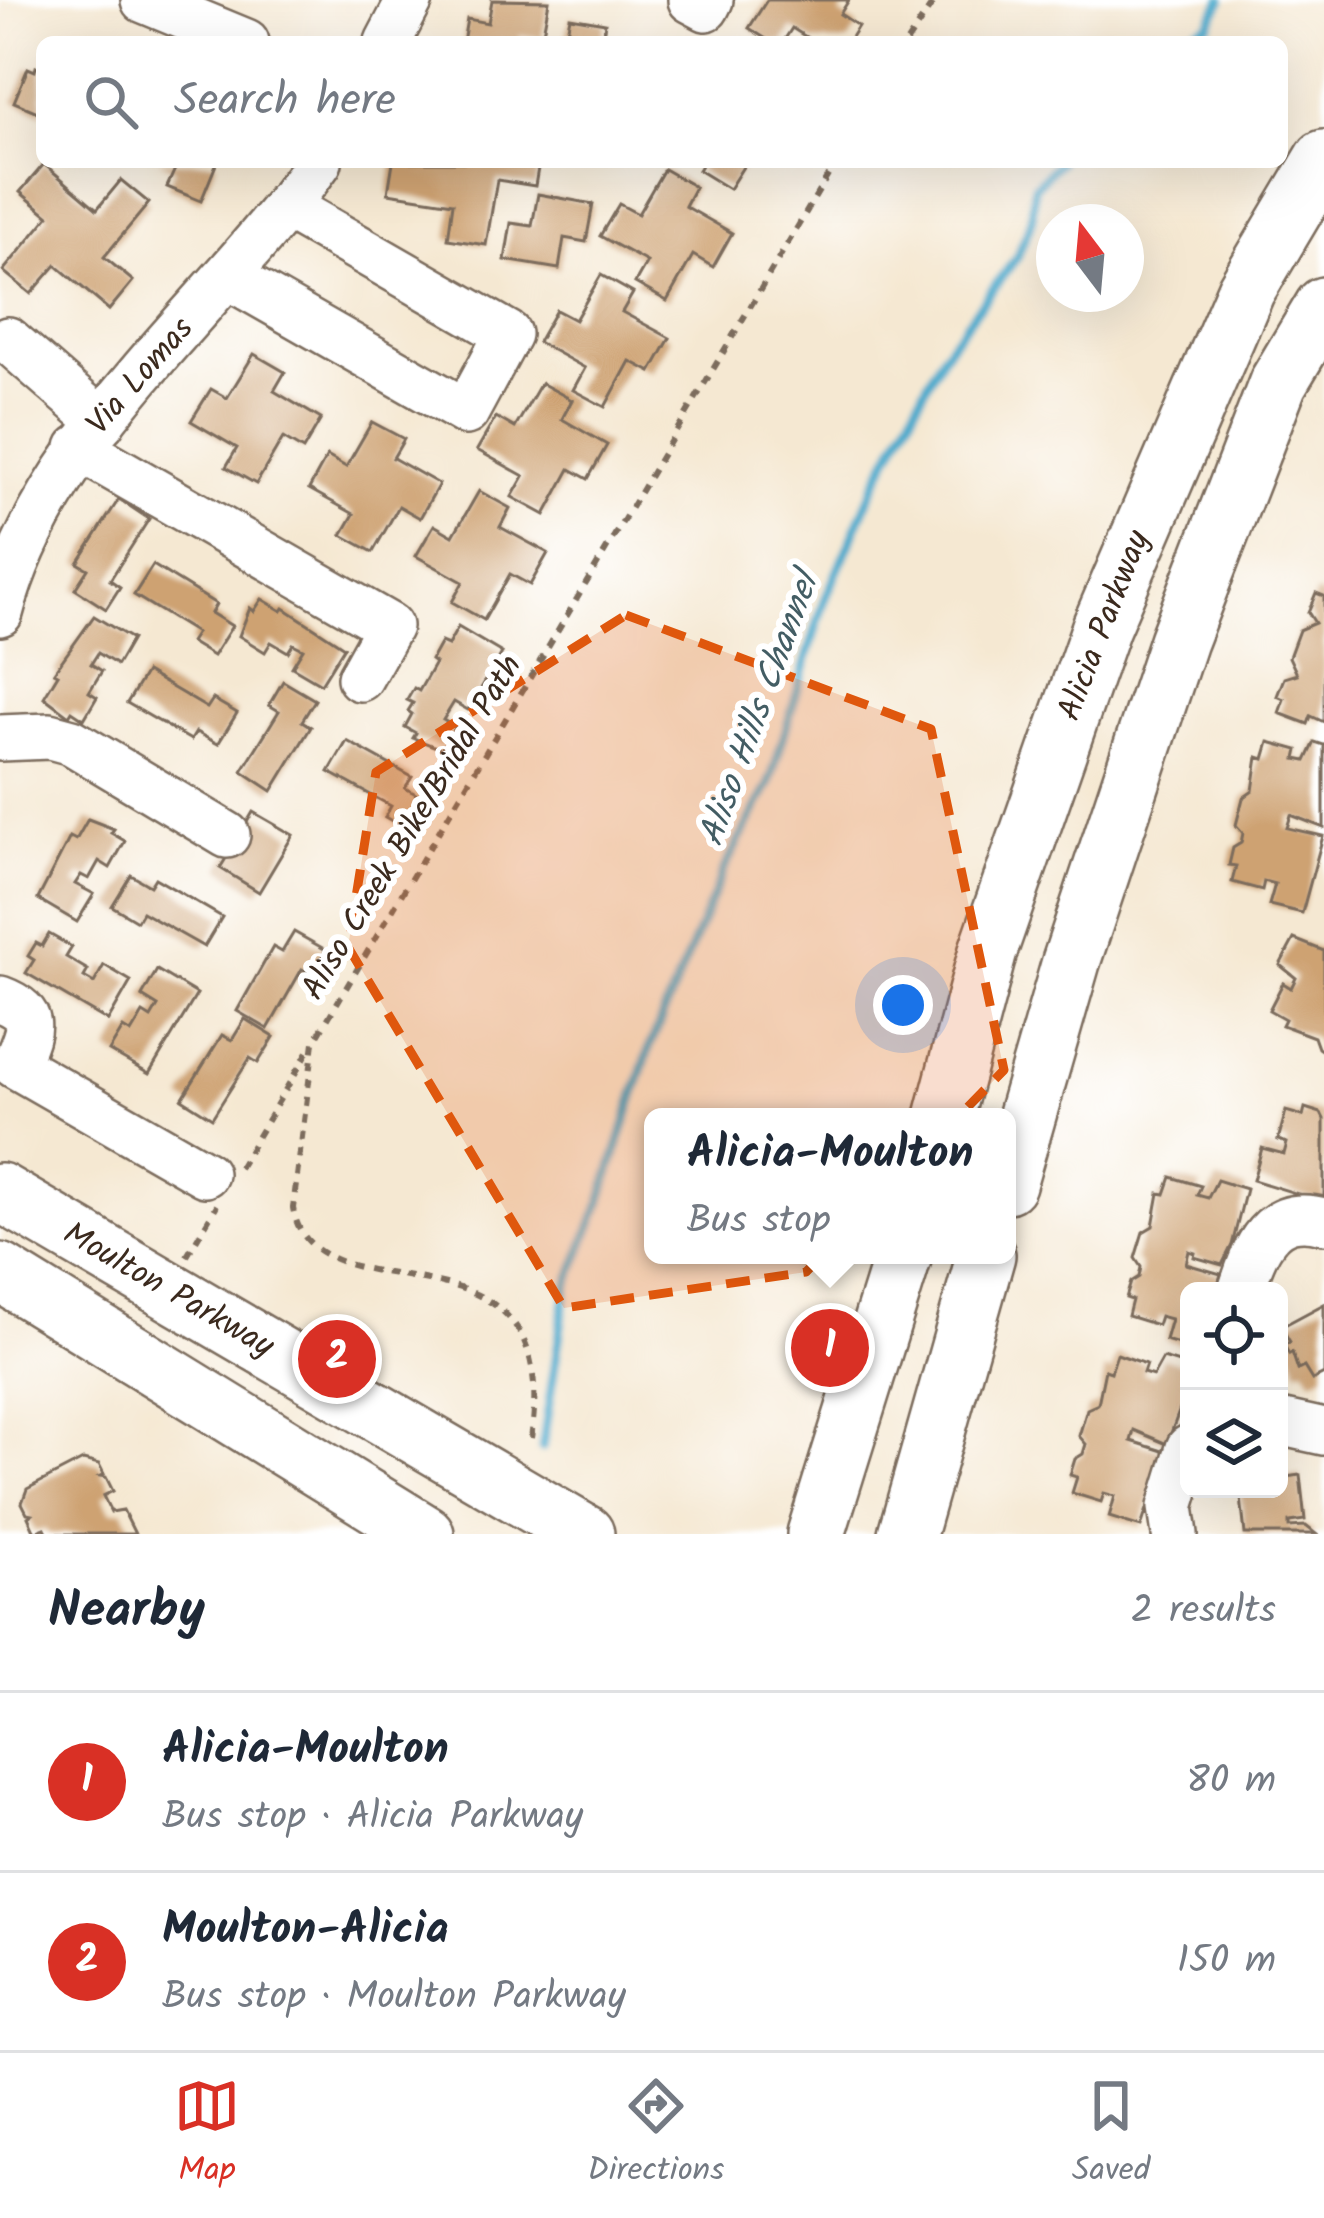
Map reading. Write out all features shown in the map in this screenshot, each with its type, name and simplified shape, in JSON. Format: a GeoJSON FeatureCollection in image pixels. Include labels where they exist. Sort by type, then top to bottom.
{"type":"FeatureCollection","features":[{"type":"Feature","properties":{"kind":"main road","name":"Alicia Parkway"},"geometry":{"type":"LineString","coordinates":[[946,1108],[988,951],[1101,626],[1246,290],[1324,159]]}},
{"type":"Feature","properties":{"kind":"main road"},"geometry":{"type":"LineString","coordinates":[[1016,1153],[1071,962],[1178,641],[1278,383],[1324,305]]}},
{"type":"Feature","properties":{"kind":"main road","name":"Moulton Parkway"},"geometry":{"type":"LineString","coordinates":[[0,1192],[585,1534]]}},
{"type":"Feature","properties":{"kind":"main road"},"geometry":{"type":"LineString","coordinates":[[816,1534],[900,1264]]}},
{"type":"Feature","properties":{"kind":"main road"},"geometry":{"type":"LineString","coordinates":[[907,1534],[983,1264]]}},
{"type":"Feature","properties":{"kind":"main road","name":"Moulton Parkway"},"geometry":{"type":"LineString","coordinates":[[0,1272],[425,1534]]}},
{"type":"Feature","properties":{"kind":"street"},"geometry":{"type":"LineString","coordinates":[[143,0],[231,36]]}},
{"type":"Feature","properties":{"kind":"street"},"geometry":{"type":"LineString","coordinates":[[691,0],[706,8],[710,0]]}},
{"type":"Feature","properties":{"kind":"street","name":"Via Lomas"},"geometry":{"type":"LineString","coordinates":[[0,614],[28,534],[91,435],[287,207],[315,168]]}},
{"type":"Feature","properties":{"kind":"street"},"geometry":{"type":"LineString","coordinates":[[228,276],[466,412],[508,334],[287,207]]}},
{"type":"Feature","properties":{"kind":"street"},"geometry":{"type":"LineString","coordinates":[[8,340],[91,435],[389,626],[360,678]]}},
{"type":"Feature","properties":{"kind":"street"},"geometry":{"type":"LineString","coordinates":[[0,738],[50,736],[72,742],[227,836]]}},
{"type":"Feature","properties":{"kind":"street"},"geometry":{"type":"LineString","coordinates":[[0,999],[17,1005],[27,1016],[29,1029],[15,1064],[205,1174]]}},
{"type":"Feature","properties":{"kind":"street"},"geometry":{"type":"LineString","coordinates":[[1244,1282],[1256,1246],[1278,1224],[1308,1216],[1324,1221]]}},
{"type":"Feature","properties":{"kind":"street"},"geometry":{"type":"LineString","coordinates":[[1288,1423],[1324,1432]]}},
{"type":"Feature","properties":{"kind":"street"},"geometry":{"type":"LineString","coordinates":[[1175,1534],[1171,1507],[1180,1478]]}},
{"type":"Feature","properties":{"kind":"path"},"geometry":{"type":"LineString","coordinates":[[911,36],[935,0]]}},
{"type":"Feature","properties":{"kind":"path","name":"Aliso Creek Bike/Bridal Path"},"geometry":{"type":"LineString","coordinates":[[531,1438],[536,1377],[531,1351],[515,1322],[465,1289],[339,1260],[314,1250],[297,1231],[293,1208],[314,1042],[832,168]]}},
{"type":"Feature","properties":{"kind":"highlighted area"},"geometry":{"type":"Polygon","coordinates":[[[626,615],[931,729],[1004,1070],[806,1272],[564,1308],[348,947],[376,772],[626,615]]]}},
{"type":"Feature","properties":{"kind":"building"},"geometry":{"type":"Polygon","coordinates":[[[492,0],[549,1],[542,36],[464,36],[467,19],[488,23],[492,0]]]}},
{"type":"Feature","properties":{"kind":"building"},"geometry":{"type":"Polygon","coordinates":[[[767,0],[849,0],[840,14],[858,26],[852,36],[805,36],[792,28],[787,36],[762,36],[749,28],[767,0]]]}},
{"type":"Feature","properties":{"kind":"building"},"geometry":{"type":"Polygon","coordinates":[[[570,17],[605,23],[603,36],[566,36],[570,17]]]}},
{"type":"Feature","properties":{"kind":"building"},"geometry":{"type":"Polygon","coordinates":[[[36,67],[36,111],[14,102],[28,68],[35,71],[36,67]]]}},
{"type":"Feature","properties":{"kind":"building"},"geometry":{"type":"Polygon","coordinates":[[[41,168],[49,168],[97,209],[121,180],[149,203],[104,257],[133,281],[109,310],[56,265],[31,294],[3,271],[49,216],[20,192],[41,168]]]}},
{"type":"Feature","properties":{"kind":"building"},"geometry":{"type":"Polygon","coordinates":[[[215,168],[201,201],[167,187],[175,169],[215,168]]]}},
{"type":"Feature","properties":{"kind":"building"},"geometry":{"type":"Polygon","coordinates":[[[392,168],[538,168],[535,186],[497,180],[486,245],[448,239],[453,203],[388,193],[392,168]]]}},
{"type":"Feature","properties":{"kind":"building"},"geometry":{"type":"Polygon","coordinates":[[[699,168],[742,168],[729,189],[699,168]]]}},
{"type":"Feature","properties":{"kind":"building"},"geometry":{"type":"Polygon","coordinates":[[[664,169],[695,187],[685,206],[732,233],[713,267],[693,255],[667,301],[635,283],[647,262],[600,236],[619,204],[638,214],[664,169]]]}},
{"type":"Feature","properties":{"kind":"building"},"geometry":{"type":"Polygon","coordinates":[[[538,194],[593,204],[586,242],[564,238],[559,269],[505,260],[511,223],[532,226],[538,194]]]}},
{"type":"Feature","properties":{"kind":"building"},"geometry":{"type":"Polygon","coordinates":[[[601,275],[633,293],[622,312],[670,338],[651,372],[630,361],[605,407],[573,390],[585,368],[538,342],[556,310],[575,320],[601,275]]]}},
{"type":"Feature","properties":{"kind":"building"},"geometry":{"type":"Polygon","coordinates":[[[254,354],[285,372],[274,391],[321,419],[303,450],[283,438],[256,484],[226,467],[237,448],[191,421],[211,389],[227,398],[254,354]]]}},
{"type":"Feature","properties":{"kind":"building"},"geometry":{"type":"Polygon","coordinates":[[[541,383],[572,400],[562,419],[607,445],[588,479],[570,469],[545,515],[512,497],[524,476],[477,450],[496,417],[515,428],[541,383]]]}},
{"type":"Feature","properties":{"kind":"building"},"geometry":{"type":"Polygon","coordinates":[[[372,422],[404,439],[393,458],[439,484],[420,518],[399,506],[373,552],[342,535],[354,514],[309,489],[327,456],[346,467],[372,422]]]}},
{"type":"Feature","properties":{"kind":"building"},"geometry":{"type":"Polygon","coordinates":[[[479,491],[510,508],[500,527],[548,553],[530,585],[510,574],[484,620],[452,602],[463,582],[416,556],[434,525],[453,536],[479,491]]]}},
{"type":"Feature","properties":{"kind":"building"},"geometry":{"type":"Polygon","coordinates":[[[119,499],[149,519],[110,580],[120,587],[106,609],[75,589],[88,569],[78,563],[119,499]]]}},
{"type":"Feature","properties":{"kind":"building"},"geometry":{"type":"Polygon","coordinates":[[[153,565],[216,604],[211,613],[232,626],[213,656],[190,642],[196,633],[134,595],[153,565]]]}},
{"type":"Feature","properties":{"kind":"building"},"geometry":{"type":"Polygon","coordinates":[[[1316,593],[1324,596],[1324,722],[1311,716],[1308,724],[1279,713],[1284,699],[1277,696],[1284,678],[1297,674],[1289,657],[1299,630],[1315,623],[1308,612],[1316,593]]]}},
{"type":"Feature","properties":{"kind":"building"},"geometry":{"type":"Polygon","coordinates":[[[262,599],[344,647],[321,684],[292,667],[303,649],[293,644],[288,652],[271,642],[265,652],[239,636],[250,608],[254,611],[262,599]]]}},
{"type":"Feature","properties":{"kind":"building"},"geometry":{"type":"Polygon","coordinates":[[[94,616],[132,639],[117,665],[98,653],[91,664],[102,671],[89,692],[97,697],[84,719],[72,711],[69,716],[44,697],[58,674],[54,672],[94,616]]]}},
{"type":"Feature","properties":{"kind":"building"},"geometry":{"type":"Polygon","coordinates":[[[458,627],[502,653],[468,710],[454,702],[443,720],[455,727],[441,749],[413,738],[416,733],[405,727],[413,703],[407,700],[414,688],[419,691],[441,642],[448,645],[458,627]]]}},
{"type":"Feature","properties":{"kind":"building"},"geometry":{"type":"Polygon","coordinates":[[[146,672],[207,708],[213,699],[237,713],[218,744],[196,732],[191,740],[127,703],[146,672]]]}},
{"type":"Feature","properties":{"kind":"building"},"geometry":{"type":"Polygon","coordinates":[[[283,681],[315,700],[302,721],[311,727],[272,791],[242,771],[279,711],[269,705],[283,681]]]}},
{"type":"Feature","properties":{"kind":"building"},"geometry":{"type":"Polygon","coordinates":[[[347,741],[412,777],[405,788],[427,800],[409,831],[385,817],[391,806],[329,772],[347,741]]]}},
{"type":"Feature","properties":{"kind":"building"},"geometry":{"type":"Polygon","coordinates":[[[1269,742],[1298,750],[1296,759],[1306,761],[1315,742],[1324,745],[1324,828],[1291,815],[1287,828],[1323,836],[1302,913],[1269,905],[1275,884],[1264,881],[1262,890],[1232,882],[1236,866],[1229,865],[1233,848],[1241,843],[1243,833],[1236,825],[1243,798],[1253,791],[1258,757],[1264,759],[1269,742]]]}},
{"type":"Feature","properties":{"kind":"building"},"geometry":{"type":"Polygon","coordinates":[[[253,812],[293,835],[259,892],[220,868],[249,833],[243,829],[253,812]]]}},
{"type":"Feature","properties":{"kind":"building"},"geometry":{"type":"Polygon","coordinates":[[[88,819],[114,829],[111,833],[125,841],[110,868],[99,861],[89,879],[81,875],[75,884],[94,894],[77,922],[38,899],[70,837],[76,840],[88,819]]]}},
{"type":"Feature","properties":{"kind":"building"},"geometry":{"type":"Polygon","coordinates":[[[131,875],[150,886],[155,878],[222,917],[204,947],[142,912],[137,921],[112,906],[131,875]]]}},
{"type":"Feature","properties":{"kind":"building"},"geometry":{"type":"Polygon","coordinates":[[[294,932],[326,950],[312,974],[302,969],[268,1029],[237,1011],[273,947],[282,952],[294,932]]]}},
{"type":"Feature","properties":{"kind":"building"},"geometry":{"type":"Polygon","coordinates":[[[49,934],[72,947],[66,957],[88,970],[84,977],[94,983],[104,965],[131,981],[108,1021],[26,973],[34,960],[28,956],[49,934]]]}},
{"type":"Feature","properties":{"kind":"building"},"geometry":{"type":"Polygon","coordinates":[[[1294,939],[1324,951],[1324,1052],[1314,1037],[1282,1025],[1285,1019],[1269,1010],[1283,983],[1291,988],[1296,978],[1280,965],[1294,939]]]}},
{"type":"Feature","properties":{"kind":"building"},"geometry":{"type":"Polygon","coordinates":[[[157,970],[197,994],[149,1074],[109,1051],[123,1028],[131,1033],[143,1013],[151,1018],[158,1006],[142,996],[157,970]]]}},
{"type":"Feature","properties":{"kind":"building"},"geometry":{"type":"Polygon","coordinates":[[[245,1019],[274,1037],[258,1063],[250,1058],[212,1118],[182,1099],[222,1035],[232,1040],[245,1019]]]}},
{"type":"Feature","properties":{"kind":"building"},"geometry":{"type":"Polygon","coordinates":[[[1305,1108],[1321,1113],[1324,1119],[1324,1202],[1253,1180],[1262,1148],[1284,1154],[1287,1143],[1278,1140],[1286,1111],[1303,1116],[1305,1108]]]}},
{"type":"Feature","properties":{"kind":"building"},"geometry":{"type":"Polygon","coordinates":[[[1171,1177],[1201,1186],[1197,1195],[1208,1198],[1217,1180],[1246,1189],[1222,1265],[1189,1251],[1186,1264],[1221,1274],[1219,1282],[1180,1282],[1180,1344],[1165,1340],[1171,1319],[1160,1316],[1157,1325],[1128,1316],[1132,1300],[1126,1298],[1131,1282],[1139,1277],[1141,1267],[1135,1258],[1143,1232],[1153,1226],[1159,1193],[1165,1194],[1171,1177]]]}},
{"type":"Feature","properties":{"kind":"building"},"geometry":{"type":"Polygon","coordinates":[[[1324,1304],[1324,1374],[1312,1380],[1304,1367],[1298,1370],[1288,1352],[1288,1323],[1324,1304]]]}},
{"type":"Feature","properties":{"kind":"building"},"geometry":{"type":"Polygon","coordinates":[[[1117,1354],[1146,1364],[1143,1373],[1153,1376],[1163,1358],[1180,1363],[1180,1409],[1167,1444],[1134,1430],[1131,1441],[1166,1452],[1141,1527],[1109,1517],[1115,1496],[1104,1493],[1101,1502],[1072,1493],[1077,1477],[1070,1475],[1086,1444],[1079,1436],[1087,1409],[1098,1404],[1105,1370],[1111,1372],[1117,1354]]]}},
{"type":"Feature","properties":{"kind":"building"},"geometry":{"type":"Polygon","coordinates":[[[83,1460],[99,1464],[104,1474],[100,1476],[106,1477],[113,1491],[103,1496],[111,1512],[123,1510],[135,1534],[48,1534],[45,1528],[35,1532],[28,1517],[32,1514],[22,1503],[27,1489],[83,1460]]]}},
{"type":"Feature","properties":{"kind":"building"},"geometry":{"type":"Polygon","coordinates":[[[1300,1475],[1305,1520],[1289,1522],[1289,1527],[1306,1526],[1316,1534],[1245,1534],[1241,1498],[1288,1498],[1288,1477],[1300,1475]]]}},
{"type":"Feature","properties":{"kind":"waterway","name":"Aliso Hills Channel"},"geometry":{"type":"LineString","coordinates":[[1182,36],[1209,24],[1222,0]]}},
{"type":"Feature","properties":{"kind":"waterway","name":"Aliso Hills Channel"},"geometry":{"type":"LineString","coordinates":[[542,1448],[567,1287],[600,1204],[650,1046],[725,867],[769,785],[824,602],[876,482],[943,354],[1017,257],[1032,220],[1034,187],[1053,168]]}},
{"type":"Feature","properties":{"kind":"place","name":"Alicia-Moulton"},"geometry":{"type":"Point","coordinates":[830,1348]}},
{"type":"Feature","properties":{"kind":"place","name":"Moulton-Alicia"},"geometry":{"type":"Point","coordinates":[337,1359]}}]}
